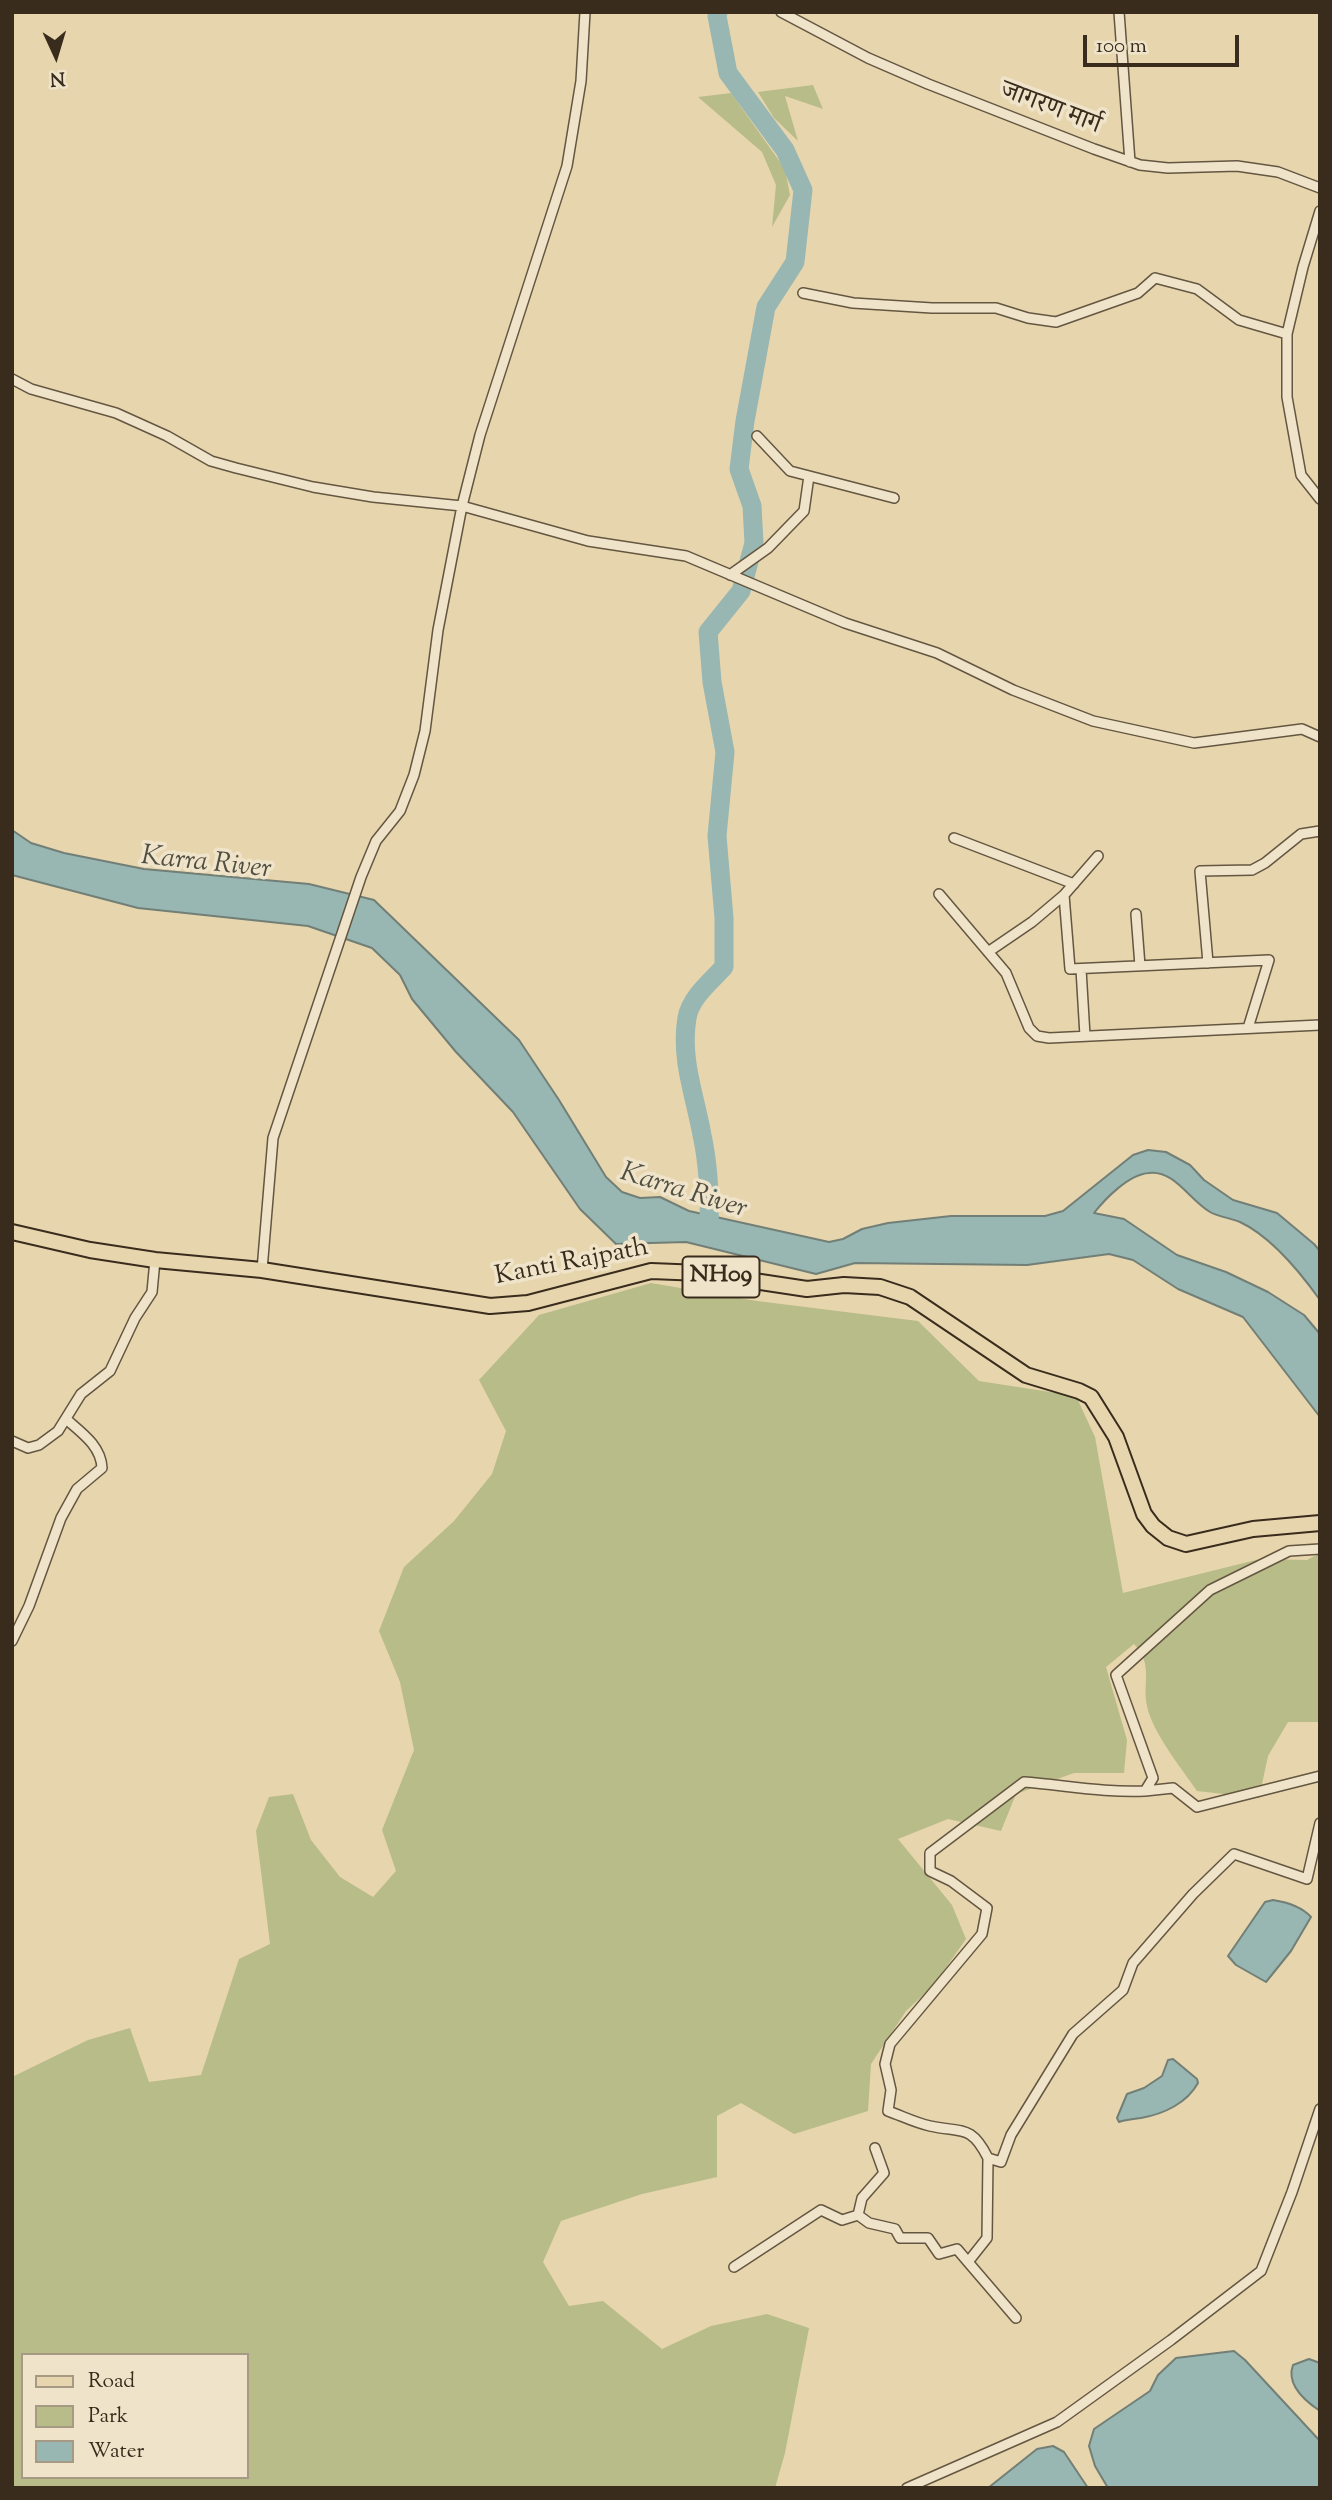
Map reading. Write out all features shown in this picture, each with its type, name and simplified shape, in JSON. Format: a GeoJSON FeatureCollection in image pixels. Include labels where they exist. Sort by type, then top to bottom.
{"type":"FeatureCollection","features":[{"type":"Feature","properties":{"kind":"main road","name":"Kanti Rajpath"},"geometry":{"type":"LineString","coordinates":[[12,1232],[90,1250],[155,1260],[262,1270],[491,1306],[528,1303],[651,1270],[701,1273],[807,1289],[844,1285],[880,1287],[911,1297],[1026,1375],[1091,1397],[1116,1437],[1144,1514],[1153,1526],[1168,1538],[1186,1544],[1253,1529],[1320,1522]]}},
{"type":"Feature","properties":{"kind":"street"},"geometry":{"type":"LineString","coordinates":[[262,1270],[273,1138],[361,877],[376,842],[400,811],[414,775],[425,731],[438,630],[462,506],[480,435],[567,166],[581,81],[585,12]]}},
{"type":"Feature","properties":{"kind":"street","name":"जागरण मार्ग"},"geometry":{"type":"LineString","coordinates":[[781,12],[868,58],[928,85],[1130,162],[1168,168],[1237,166],[1279,172],[1320,188]]}},
{"type":"Feature","properties":{"kind":"street"},"geometry":{"type":"LineString","coordinates":[[1119,12],[1130,162]]}},
{"type":"Feature","properties":{"kind":"street"},"geometry":{"type":"LineString","coordinates":[[1320,211],[1287,334],[1287,397],[1301,475],[1320,499]]}},
{"type":"Feature","properties":{"kind":"street"},"geometry":{"type":"LineString","coordinates":[[803,293],[853,303],[932,309],[996,308],[1028,318],[1056,322],[1138,293],[1156,278],[1197,289],[1239,320],[1287,334]]}},
{"type":"Feature","properties":{"kind":"street"},"geometry":{"type":"LineString","coordinates":[[12,379],[31,388],[116,413],[167,436],[211,461],[236,468],[313,487],[373,497],[462,506],[588,541],[686,556],[845,623],[937,653],[1013,690],[1103,724],[1194,743],[1302,729],[1320,737]]}},
{"type":"Feature","properties":{"kind":"street"},"geometry":{"type":"LineString","coordinates":[[757,436],[790,471],[894,498]]}},
{"type":"Feature","properties":{"kind":"street"},"geometry":{"type":"LineString","coordinates":[[733,576],[768,548],[804,511],[809,476]]}},
{"type":"Feature","properties":{"kind":"street"},"geometry":{"type":"LineString","coordinates":[[1208,963],[1200,871],[1252,870],[1301,834],[1320,831]]}},
{"type":"Feature","properties":{"kind":"street"},"geometry":{"type":"LineString","coordinates":[[954,838],[1074,884]]}},
{"type":"Feature","properties":{"kind":"street"},"geometry":{"type":"LineString","coordinates":[[988,952],[1032,922],[1064,895],[1098,856]]}},
{"type":"Feature","properties":{"kind":"street"},"geometry":{"type":"LineString","coordinates":[[939,894],[1006,973],[1029,1028],[1037,1036],[1049,1038],[1320,1025]]}},
{"type":"Feature","properties":{"kind":"street"},"geometry":{"type":"LineString","coordinates":[[1064,895],[1070,969],[1269,960],[1248,1028]]}},
{"type":"Feature","properties":{"kind":"street"},"geometry":{"type":"LineString","coordinates":[[1136,914],[1140,966]]}},
{"type":"Feature","properties":{"kind":"street"},"geometry":{"type":"LineString","coordinates":[[1081,969],[1085,1036]]}},
{"type":"Feature","properties":{"kind":"street"},"geometry":{"type":"LineString","coordinates":[[12,1441],[28,1448],[39,1445],[58,1431],[81,1394],[110,1371],[135,1318],[152,1292],[155,1260]]}},
{"type":"Feature","properties":{"kind":"street"},"geometry":{"type":"LineString","coordinates":[[12,1641],[29,1606],[66,1508],[77,1489],[102,1468],[102,1456],[66,1419]]}},
{"type":"Feature","properties":{"kind":"street"},"geometry":{"type":"LineString","coordinates":[[1145,1791],[1153,1778],[1116,1675],[1210,1590],[1289,1551],[1320,1549]]}},
{"type":"Feature","properties":{"kind":"street"},"geometry":{"type":"LineString","coordinates":[[968,2262],[988,2238],[988,2158],[980,2142],[963,2129],[929,2126],[888,2111],[891,2090],[885,2064],[890,2044],[982,1934],[987,1908],[951,1881],[930,1871],[930,1853],[1024,1782],[1125,1792],[1173,1788],[1197,1807],[1320,1776]]}},
{"type":"Feature","properties":{"kind":"street"},"geometry":{"type":"LineString","coordinates":[[988,2158],[1001,2162],[1011,2135],[1073,2034],[1123,1990],[1133,1963],[1193,1894],[1234,1854],[1307,1880],[1320,1823]]}},
{"type":"Feature","properties":{"kind":"street"},"geometry":{"type":"LineString","coordinates":[[907,2488],[1057,2421],[1171,2340],[1261,2271],[1320,2109]]}},
{"type":"Feature","properties":{"kind":"street"},"geometry":{"type":"LineString","coordinates":[[858,2215],[862,2198],[884,2173],[874,2148]]}},
{"type":"Feature","properties":{"kind":"street"},"geometry":{"type":"LineString","coordinates":[[734,2267],[821,2210],[842,2220],[858,2215]]}},
{"type":"Feature","properties":{"kind":"street"},"geometry":{"type":"LineString","coordinates":[[858,2215],[869,2223],[895,2229],[900,2238],[928,2238],[939,2254],[957,2249],[1016,2318]]}},
{"type":"Feature","properties":{"kind":"green space"},"geometry":{"type":"Polygon","coordinates":[[[813,85],[823,109],[785,96],[798,141],[774,118],[758,92],[813,85]]]}},
{"type":"Feature","properties":{"kind":"green space"},"geometry":{"type":"Polygon","coordinates":[[[731,93],[785,169],[790,195],[772,227],[776,185],[762,152],[698,97],[731,93]]]}},
{"type":"Feature","properties":{"kind":"green space"},"geometry":{"type":"Polygon","coordinates":[[[651,1283],[757,1301],[918,1321],[979,1381],[1076,1396],[1095,1437],[1123,1593],[1260,1559],[1307,1560],[1320,1553],[1320,1722],[1288,1722],[1268,1756],[1259,1798],[1197,1791],[1168,1750],[1150,1716],[1146,1697],[1146,1667],[1134,1644],[1106,1667],[1127,1740],[1124,1773],[1074,1773],[1016,1794],[1001,1831],[948,1819],[898,1839],[952,1905],[966,1939],[933,1986],[906,2011],[871,2064],[868,2111],[794,2134],[741,2103],[717,2116],[717,2177],[642,2194],[561,2221],[543,2262],[569,2306],[603,2301],[662,2349],[711,2326],[767,2314],[809,2328],[785,2453],[775,2488],[12,2488],[12,2077],[88,2040],[130,2028],[149,2082],[201,2075],[239,1959],[270,1944],[256,1831],[269,1797],[293,1794],[311,1840],[340,1877],[373,1897],[396,1871],[382,1830],[414,1750],[400,1682],[379,1631],[404,1567],[454,1521],[492,1474],[506,1431],[479,1380],[539,1315],[651,1283]]]}},
{"type":"Feature","properties":{"kind":"water"},"geometry":{"type":"Polygon","coordinates":[[[12,830],[31,843],[64,853],[144,869],[309,884],[374,900],[519,1040],[606,1177],[622,1192],[640,1198],[660,1197],[689,1211],[829,1242],[843,1239],[862,1229],[888,1223],[951,1216],[1045,1216],[1063,1211],[1133,1155],[1148,1150],[1166,1152],[1190,1165],[1204,1180],[1233,1200],[1277,1213],[1314,1244],[1320,1251],[1320,1300],[1294,1267],[1263,1237],[1240,1222],[1202,1207],[1167,1176],[1158,1173],[1141,1174],[1111,1194],[1094,1213],[1124,1219],[1177,1255],[1226,1272],[1268,1292],[1304,1315],[1320,1334],[1320,1417],[1243,1317],[1178,1289],[1133,1260],[1109,1254],[1027,1265],[855,1263],[816,1274],[686,1242],[616,1244],[580,1209],[513,1112],[456,1052],[412,999],[400,975],[372,948],[308,926],[138,908],[12,875],[12,830]]]}},
{"type":"Feature","properties":{"kind":"water"},"geometry":{"type":"Polygon","coordinates":[[[1273,1900],[1293,1905],[1311,1917],[1291,1951],[1266,1982],[1236,1965],[1228,1956],[1265,1902],[1273,1900]]]}},
{"type":"Feature","properties":{"kind":"water"},"geometry":{"type":"Polygon","coordinates":[[[1173,2059],[1197,2079],[1198,2083],[1188,2096],[1166,2110],[1119,2122],[1117,2118],[1127,2094],[1144,2088],[1162,2076],[1168,2060],[1173,2059]]]}},
{"type":"Feature","properties":{"kind":"water"},"geometry":{"type":"Polygon","coordinates":[[[1234,2351],[1320,2441],[1320,2488],[1108,2488],[1095,2466],[1089,2446],[1094,2429],[1150,2391],[1158,2375],[1176,2358],[1234,2351]]]}},
{"type":"Feature","properties":{"kind":"water"},"geometry":{"type":"Polygon","coordinates":[[[1309,2359],[1320,2363],[1320,2411],[1303,2397],[1292,2379],[1293,2365],[1309,2359]]]}},
{"type":"Feature","properties":{"kind":"water"},"geometry":{"type":"Polygon","coordinates":[[[1053,2446],[1064,2452],[1088,2488],[988,2488],[1037,2449],[1053,2446]]]}},
{"type":"Feature","properties":{"kind":"waterway","name":"Karra River"},"geometry":{"type":"LineString","coordinates":[[709,1231],[706,1159],[685,1048],[687,1018],[692,1004],[724,967],[724,918],[717,836],[725,752],[712,682],[708,632],[741,591],[754,543],[752,506],[739,469],[745,421],[766,307],[795,262],[803,190],[785,150],[728,73],[718,12]]}}]}
